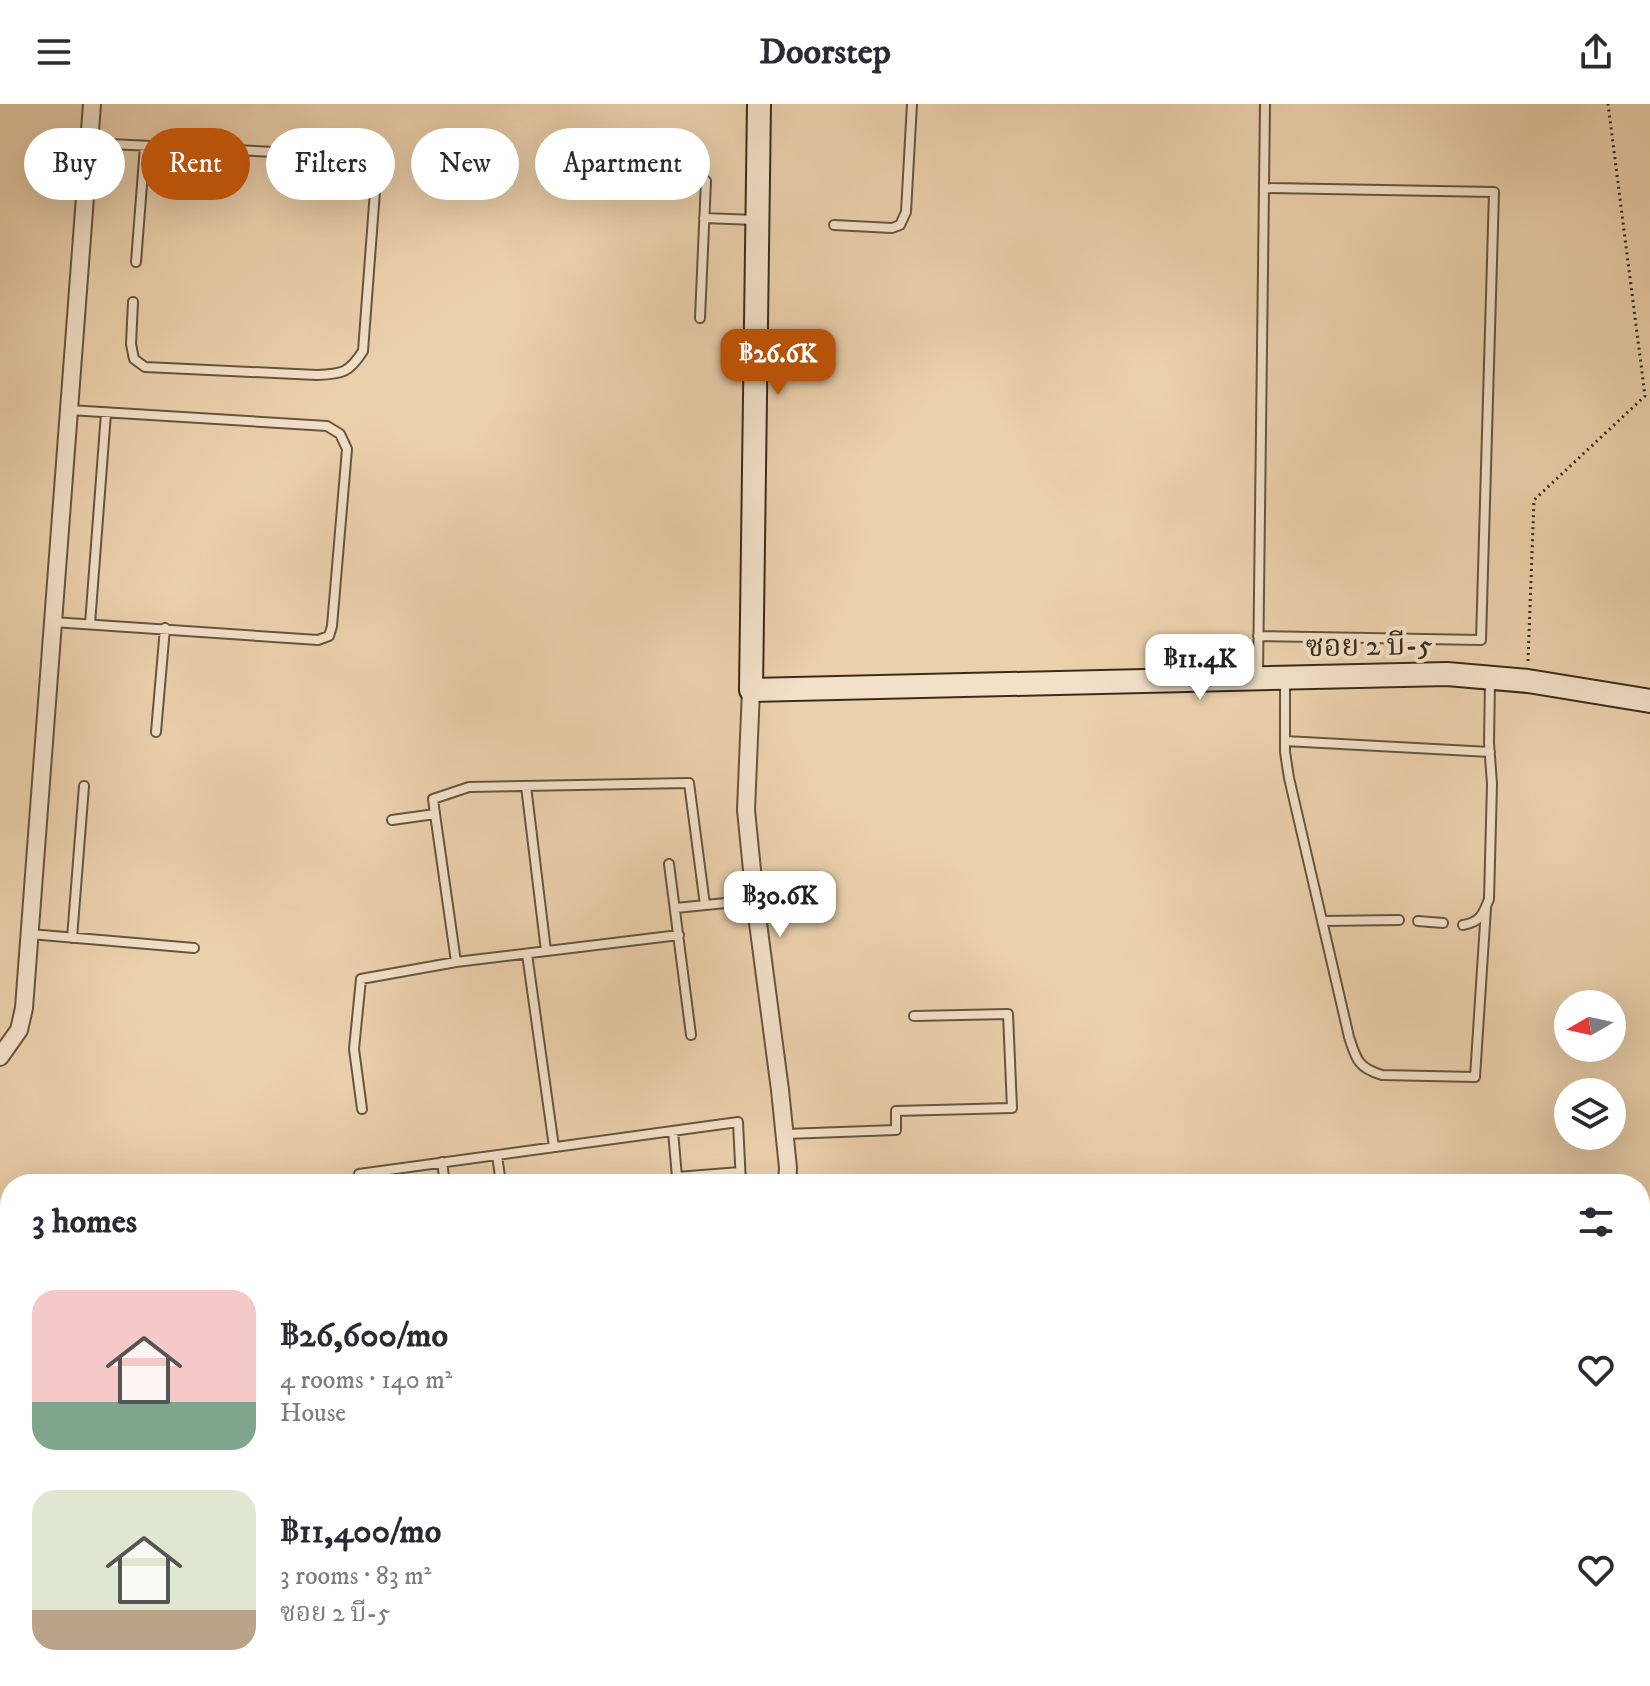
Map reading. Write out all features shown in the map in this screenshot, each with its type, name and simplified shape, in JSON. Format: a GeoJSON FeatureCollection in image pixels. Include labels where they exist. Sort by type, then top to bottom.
{"type":"FeatureCollection","features":[{"type":"Feature","properties":{"kind":"street"},"geometry":{"type":"LineString","coordinates":[[90,128],[92,104]]}},
{"type":"Feature","properties":{"kind":"street"},"geometry":{"type":"LineString","coordinates":[[759,104],[751,690],[746,810],[786,1174]]}},
{"type":"Feature","properties":{"kind":"street"},"geometry":{"type":"LineString","coordinates":[[0,1057],[19,1030],[24,1008],[85,200]]}},
{"type":"Feature","properties":{"kind":"street","name":"ซอย 2 บี-5"},"geometry":{"type":"LineString","coordinates":[[751,690],[1447,674],[1528,681],[1650,701]]}},
{"type":"Feature","properties":{"kind":"lane"},"geometry":{"type":"LineString","coordinates":[[834,225],[892,228],[903,220],[912,104]]}},
{"type":"Feature","properties":{"kind":"lane"},"geometry":{"type":"LineString","coordinates":[[1258,677],[1265,104]]}},
{"type":"Feature","properties":{"kind":"lane"},"geometry":{"type":"LineString","coordinates":[[133,302],[131,344],[134,359],[145,367],[337,375],[352,369],[363,351],[375,191],[369,176],[359,163],[337,155],[250,151]]}},
{"type":"Feature","properties":{"kind":"lane"},"geometry":{"type":"LineString","coordinates":[[1258,636],[1481,640],[1494,192],[1264,188]]}},
{"type":"Feature","properties":{"kind":"lane"},"geometry":{"type":"LineString","coordinates":[[136,262],[141,198]]}},
{"type":"Feature","properties":{"kind":"lane"},"geometry":{"type":"LineString","coordinates":[[700,318],[705,200]]}},
{"type":"Feature","properties":{"kind":"lane"},"geometry":{"type":"LineString","coordinates":[[704,218],[757,220]]}},
{"type":"Feature","properties":{"kind":"lane"},"geometry":{"type":"LineString","coordinates":[[53,622],[318,640],[329,636],[347,449],[340,434],[327,426],[69,410]]}},
{"type":"Feature","properties":{"kind":"lane"},"geometry":{"type":"LineString","coordinates":[[90,624],[106,413]]}},
{"type":"Feature","properties":{"kind":"lane"},"geometry":{"type":"LineString","coordinates":[[156,732],[165,628]]}},
{"type":"Feature","properties":{"kind":"lane"},"geometry":{"type":"LineString","coordinates":[[1285,677],[1285,741],[1291,790],[1357,1060],[1369,1071],[1382,1075],[1475,1077],[1489,899],[1492,784],[1490,677]]}},
{"type":"Feature","properties":{"kind":"lane"},"geometry":{"type":"LineString","coordinates":[[1285,741],[1490,752]]}},
{"type":"Feature","properties":{"kind":"lane"},"geometry":{"type":"LineString","coordinates":[[456,962],[433,799],[469,787],[689,783],[705,905]]}},
{"type":"Feature","properties":{"kind":"lane"},"geometry":{"type":"LineString","coordinates":[[72,938],[84,786]]}},
{"type":"Feature","properties":{"kind":"lane"},"geometry":{"type":"LineString","coordinates":[[526,786],[546,951]]}},
{"type":"Feature","properties":{"kind":"lane"},"geometry":{"type":"LineString","coordinates":[[392,820],[435,814]]}},
{"type":"Feature","properties":{"kind":"lane"},"geometry":{"type":"LineString","coordinates":[[669,864],[691,1035]]}},
{"type":"Feature","properties":{"kind":"lane"},"geometry":{"type":"LineString","coordinates":[[676,908],[755,900]]}},
{"type":"Feature","properties":{"kind":"lane"},"geometry":{"type":"LineString","coordinates":[[1463,925],[1476,923],[1486,908]]}},
{"type":"Feature","properties":{"kind":"lane"},"geometry":{"type":"LineString","coordinates":[[1322,921],[1399,920]]}},
{"type":"Feature","properties":{"kind":"lane"},"geometry":{"type":"LineString","coordinates":[[1418,921],[1443,923]]}},
{"type":"Feature","properties":{"kind":"lane"},"geometry":{"type":"LineString","coordinates":[[30,934],[194,948]]}},
{"type":"Feature","properties":{"kind":"lane"},"geometry":{"type":"LineString","coordinates":[[362,1109],[354,1049],[361,979],[456,962],[679,935]]}},
{"type":"Feature","properties":{"kind":"lane"},"geometry":{"type":"LineString","coordinates":[[527,954],[554,1147]]}},
{"type":"Feature","properties":{"kind":"lane"},"geometry":{"type":"LineString","coordinates":[[784,1134],[896,1130],[896,1111],[1012,1108],[1008,1014],[914,1016]]}},
{"type":"Feature","properties":{"kind":"lane"},"geometry":{"type":"LineString","coordinates":[[359,1174],[738,1122],[740,1172],[715,1174]]}},
{"type":"Feature","properties":{"kind":"lane"},"geometry":{"type":"LineString","coordinates":[[673,1131],[677,1174]]}},
{"type":"Feature","properties":{"kind":"lane"},"geometry":{"type":"LineString","coordinates":[[497,1155],[500,1174]]}},
{"type":"Feature","properties":{"kind":"lane"},"geometry":{"type":"LineString","coordinates":[[442,1162],[444,1174]]}},
{"type":"Feature","properties":{"kind":"path"},"geometry":{"type":"LineString","coordinates":[[1528,681],[1534,500],[1645,396],[1608,104]]}}]}
